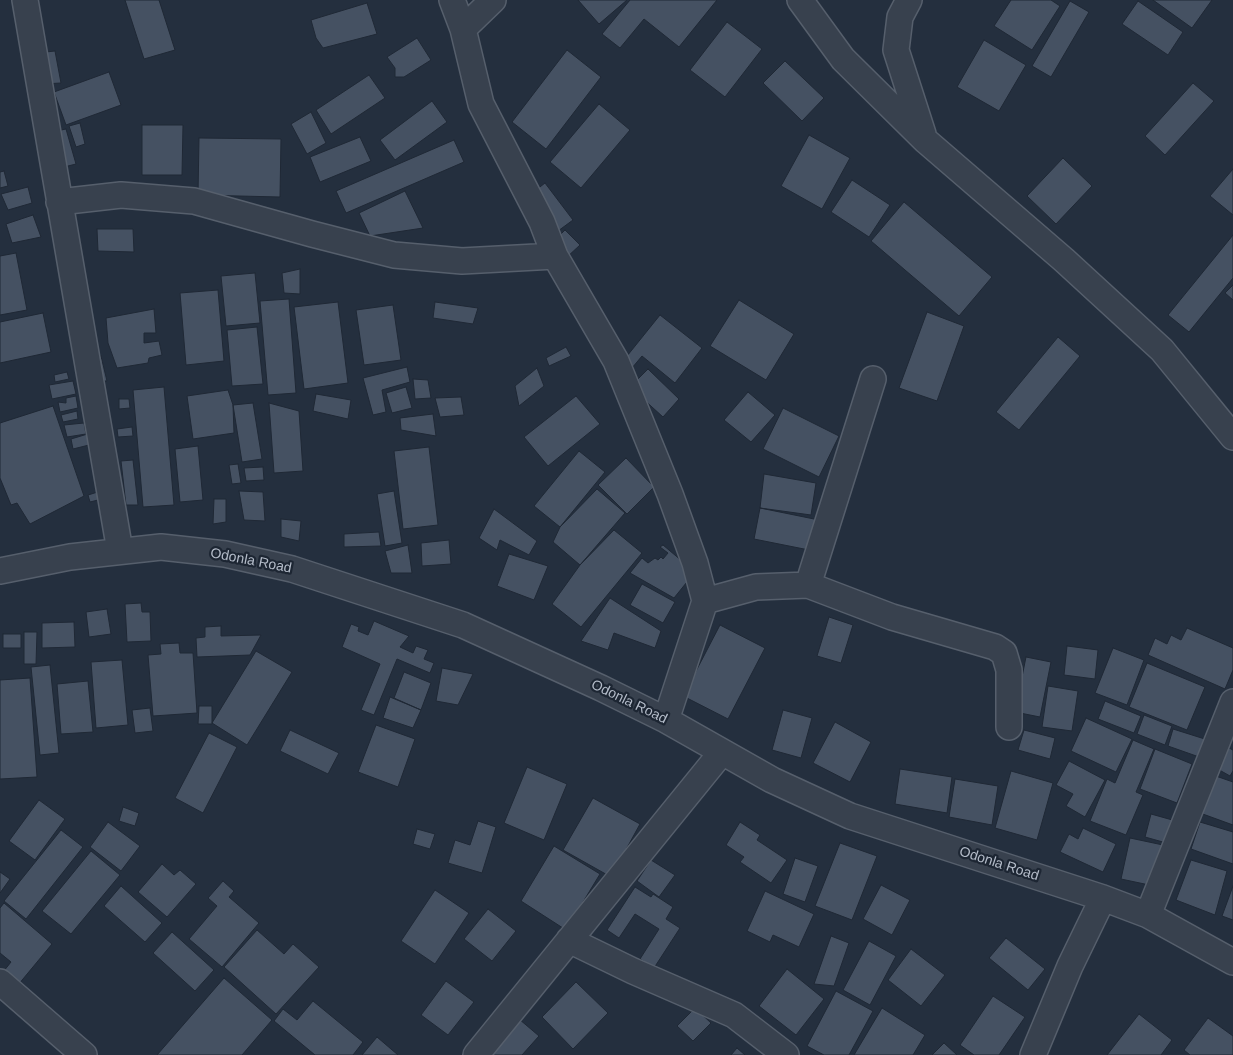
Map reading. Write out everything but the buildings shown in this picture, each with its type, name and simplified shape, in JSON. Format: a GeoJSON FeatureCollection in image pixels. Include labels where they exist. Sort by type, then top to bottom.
{"type":"FeatureCollection","features":[{"type":"Feature","properties":{"kind":"street"},"geometry":{"type":"LineString","coordinates":[[25,0],[120,552]]}},
{"type":"Feature","properties":{"kind":"street"},"geometry":{"type":"LineString","coordinates":[[452,0],[463,29],[481,104],[542,222],[554,256],[616,361],[670,494],[695,562],[705,601],[666,720]]}},
{"type":"Feature","properties":{"kind":"street"},"geometry":{"type":"LineString","coordinates":[[463,29],[493,0]]}},
{"type":"Feature","properties":{"kind":"street"},"geometry":{"type":"LineString","coordinates":[[800,0],[843,59],[926,141],[1064,260],[1162,350],[1233,437]]}},
{"type":"Feature","properties":{"kind":"street"},"geometry":{"type":"LineString","coordinates":[[909,0],[900,16],[896,50],[926,141]]}},
{"type":"Feature","properties":{"kind":"street"},"geometry":{"type":"LineString","coordinates":[[59,202],[120,195],[194,201],[394,255],[462,261],[554,256]]}},
{"type":"Feature","properties":{"kind":"street"},"geometry":{"type":"LineString","coordinates":[[808,585],[873,379]]}},
{"type":"Feature","properties":{"kind":"street","name":"Odonla Road"},"geometry":{"type":"LineString","coordinates":[[0,571],[70,557],[161,547],[225,554],[292,569],[463,625],[666,720],[772,780],[850,816],[1103,898],[1148,915],[1233,962]]}},
{"type":"Feature","properties":{"kind":"street"},"geometry":{"type":"LineString","coordinates":[[705,601],[756,587],[808,585],[892,617],[995,647],[1004,652],[1009,670],[1010,727]]}},
{"type":"Feature","properties":{"kind":"street"},"geometry":{"type":"LineString","coordinates":[[1148,915],[1233,702]]}},
{"type":"Feature","properties":{"kind":"street"},"geometry":{"type":"LineString","coordinates":[[476,1055],[722,752]]}},
{"type":"Feature","properties":{"kind":"street"},"geometry":{"type":"LineString","coordinates":[[1033,1055],[1070,966],[1103,898]]}},
{"type":"Feature","properties":{"kind":"street"},"geometry":{"type":"LineString","coordinates":[[570,940],[633,971],[734,1014],[786,1055]]}},
{"type":"Feature","properties":{"kind":"street"},"geometry":{"type":"LineString","coordinates":[[0,982],[84,1055]]}}]}
